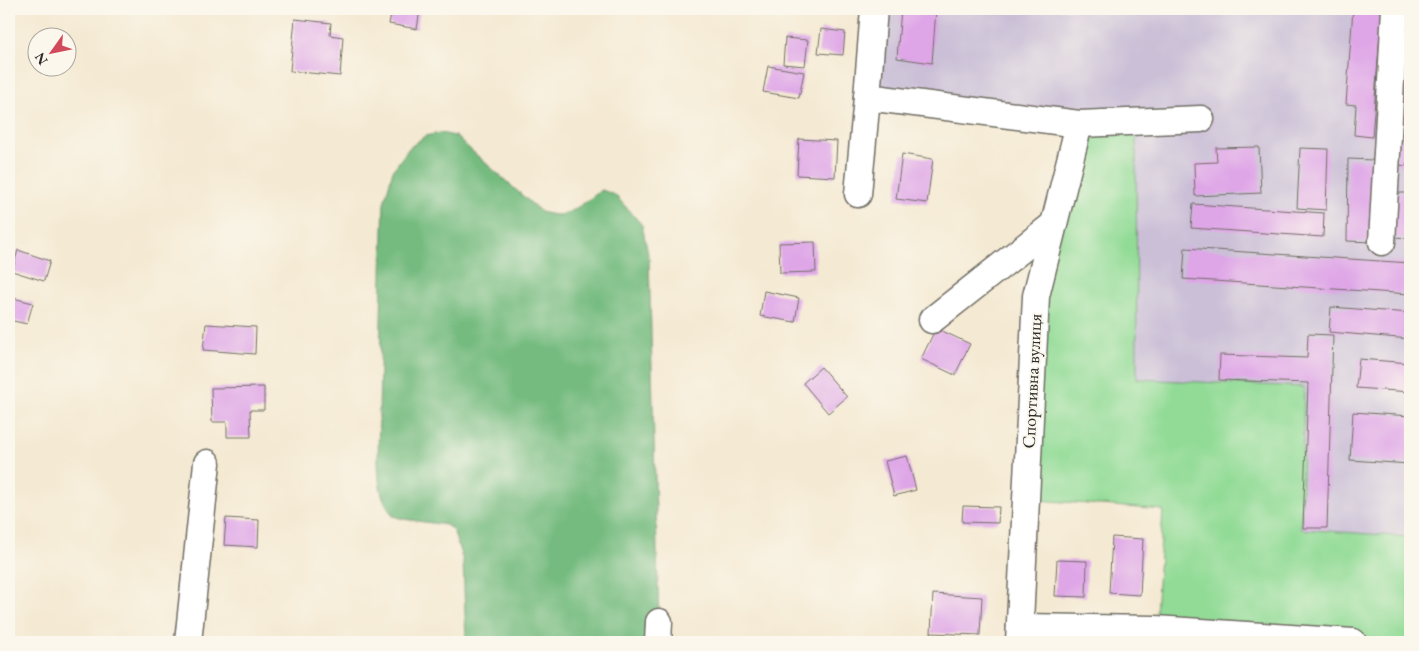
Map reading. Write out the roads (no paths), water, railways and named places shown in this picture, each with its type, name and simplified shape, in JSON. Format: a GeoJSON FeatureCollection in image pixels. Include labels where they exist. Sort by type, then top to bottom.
{"type":"FeatureCollection","features":[{"type":"Feature","properties":{"kind":"street"},"geometry":{"type":"LineString","coordinates":[[858,194],[874,9]]}},
{"type":"Feature","properties":{"kind":"street"},"geometry":{"type":"LineString","coordinates":[[1382,242],[1395,9]]}},
{"type":"Feature","properties":{"kind":"street"},"geometry":{"type":"LineString","coordinates":[[867,97],[1079,124],[1201,119]]}},
{"type":"Feature","properties":{"kind":"street","name":"Спортивна вулиця"},"geometry":{"type":"LineString","coordinates":[[1020,635],[1036,296],[1079,124]]}},
{"type":"Feature","properties":{"kind":"street"},"geometry":{"type":"LineString","coordinates":[[932,320],[1054,224]]}},
{"type":"Feature","properties":{"kind":"street"},"geometry":{"type":"LineString","coordinates":[[188,642],[207,463]]}},
{"type":"Feature","properties":{"kind":"street"},"geometry":{"type":"LineString","coordinates":[[1020,635],[1155,629],[1353,642]]}}]}
